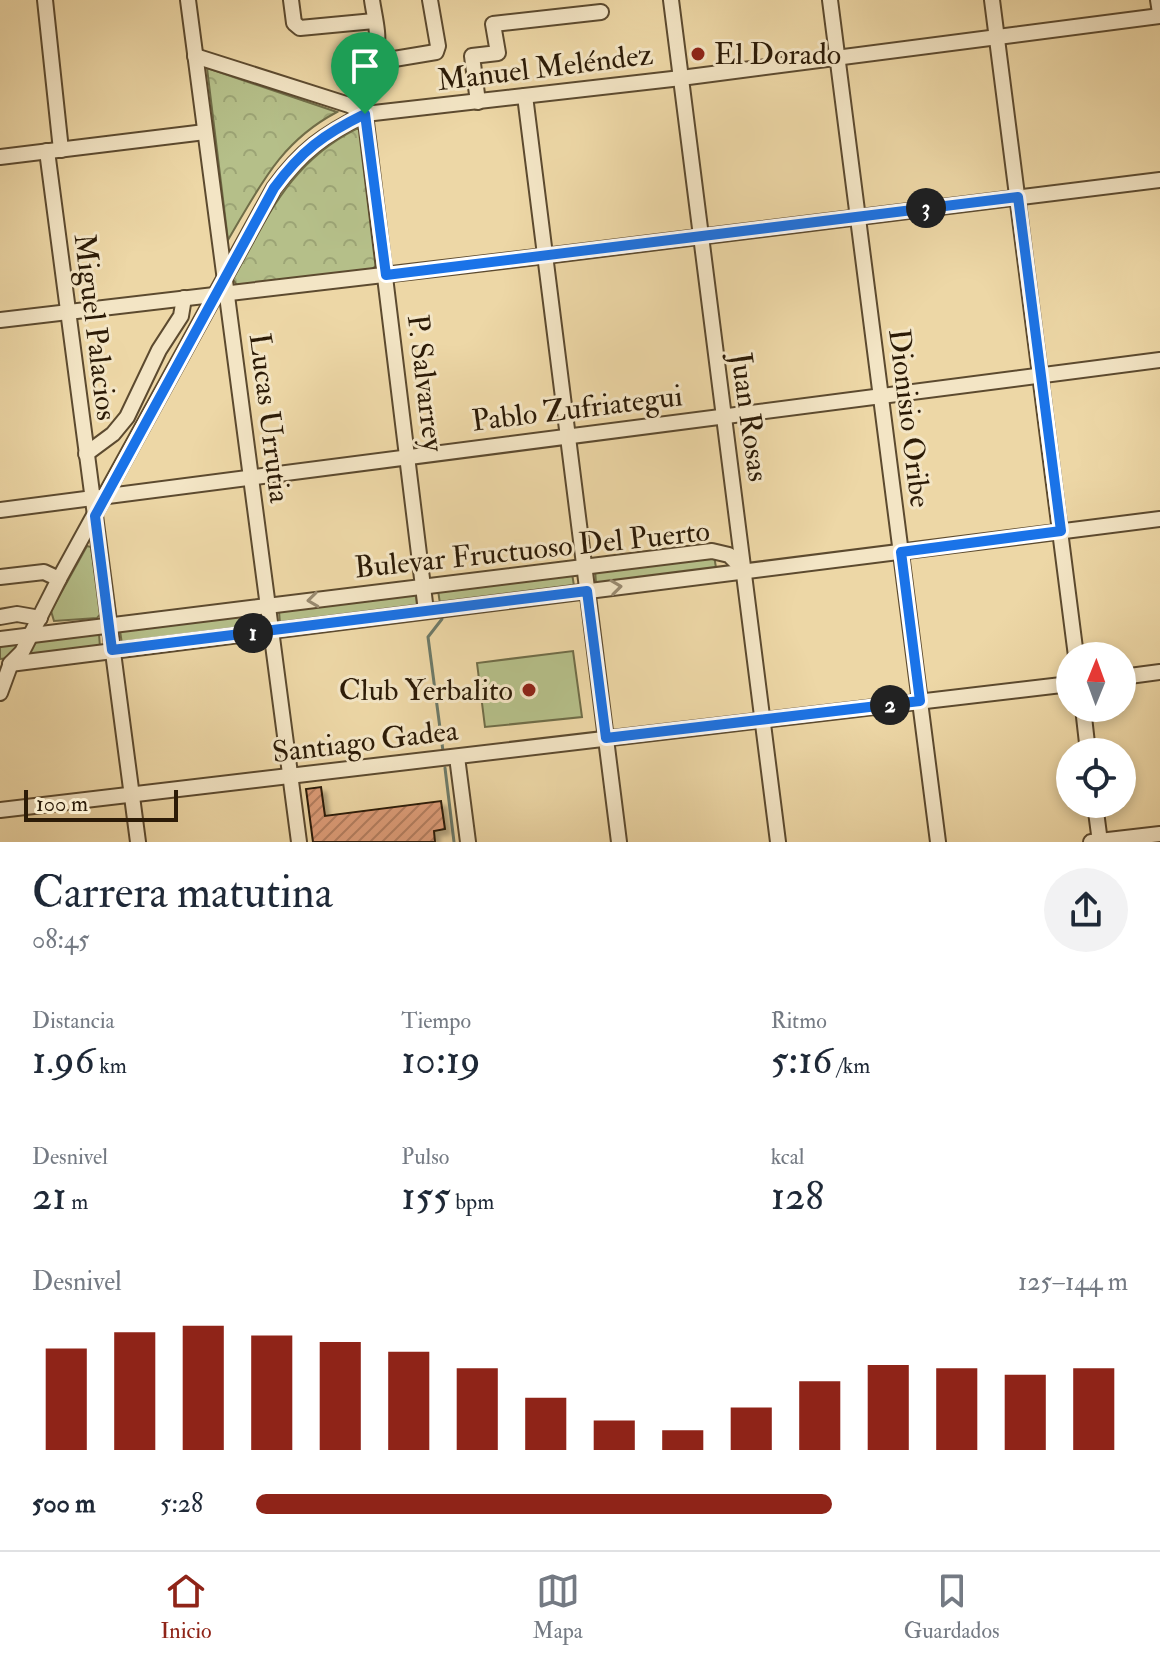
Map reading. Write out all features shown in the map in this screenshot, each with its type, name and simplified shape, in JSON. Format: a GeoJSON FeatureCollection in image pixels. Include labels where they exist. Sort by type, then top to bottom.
{"type":"FeatureCollection","features":[{"type":"Feature","properties":{"kind":"street","name":"Miguel Palacios"},"geometry":{"type":"LineString","coordinates":[[45,0],[68,313],[86,454],[99,497],[95,516],[138,842]]}},
{"type":"Feature","properties":{"kind":"street","name":"Lucas Urrutia"},"geometry":{"type":"LineString","coordinates":[[188,0],[225,276],[222,294],[251,476],[299,842]]}},
{"type":"Feature","properties":{"kind":"street"},"geometry":{"type":"LineString","coordinates":[[291,0],[294,23],[300,28],[374,21]]}},
{"type":"Feature","properties":{"kind":"street","name":"P. Salvarrey"},"geometry":{"type":"LineString","coordinates":[[372,0],[377,48],[358,83],[357,93],[365,114],[426,611]]}},
{"type":"Feature","properties":{"kind":"street"},"geometry":{"type":"LineString","coordinates":[[370,63],[436,52],[438,46],[430,0]]}},
{"type":"Feature","properties":{"kind":"street","name":"Juan Rosas"},"geometry":{"type":"LineString","coordinates":[[671,0],[778,842]]}},
{"type":"Feature","properties":{"kind":"street","name":"Dionisio Oribe"},"geometry":{"type":"LineString","coordinates":[[830,0],[938,842]]}},
{"type":"Feature","properties":{"kind":"street"},"geometry":{"type":"LineString","coordinates":[[992,0],[1074,642]]}},
{"type":"Feature","properties":{"kind":"street"},"geometry":{"type":"LineString","coordinates":[[1158,0],[1160,15]]}},
{"type":"Feature","properties":{"kind":"street"},"geometry":{"type":"LineString","coordinates":[[478,102],[472,56],[498,53],[493,24],[601,12]]}},
{"type":"Feature","properties":{"kind":"street","name":"Manuel Meléndez"},"geometry":{"type":"LineString","coordinates":[[365,114],[681,78],[1160,15]]}},
{"type":"Feature","properties":{"kind":"street"},"geometry":{"type":"LineString","coordinates":[[195,56],[349,105],[365,114]]}},
{"type":"Feature","properties":{"kind":"street"},"geometry":{"type":"LineString","coordinates":[[525,96],[619,842]]}},
{"type":"Feature","properties":{"kind":"street"},"geometry":{"type":"LineString","coordinates":[[225,276],[274,188],[292,163],[315,141],[365,114]]}},
{"type":"Feature","properties":{"kind":"street"},"geometry":{"type":"LineString","coordinates":[[0,157],[205,132]]}},
{"type":"Feature","properties":{"kind":"street"},"geometry":{"type":"LineString","coordinates":[[0,320],[1160,180]]}},
{"type":"Feature","properties":{"kind":"street"},"geometry":{"type":"LineString","coordinates":[[99,497],[222,294]]}},
{"type":"Feature","properties":{"kind":"street"},"geometry":{"type":"LineString","coordinates":[[86,454],[113,434],[127,417],[159,350],[181,316],[184,298]]}},
{"type":"Feature","properties":{"kind":"street","name":"Pablo Zufriategui"},"geometry":{"type":"LineString","coordinates":[[0,510],[1160,360]]}},
{"type":"Feature","properties":{"kind":"street"},"geometry":{"type":"LineString","coordinates":[[0,693],[5,665],[22,652],[95,516]]}},
{"type":"Feature","properties":{"kind":"street"},"geometry":{"type":"LineString","coordinates":[[745,571],[1160,519]]}},
{"type":"Feature","properties":{"kind":"street","name":"Bulevar Fructuoso Del Puerto"},"geometry":{"type":"LineString","coordinates":[[0,639],[712,551],[729,555],[745,571]]}},
{"type":"Feature","properties":{"kind":"street","name":"Bulevar Fructuoso Del Puerto"},"geometry":{"type":"LineString","coordinates":[[5,665],[745,571]]}},
{"type":"Feature","properties":{"kind":"street"},"geometry":{"type":"LineString","coordinates":[[0,577],[44,572],[59,579]]}},
{"type":"Feature","properties":{"kind":"street"},"geometry":{"type":"LineString","coordinates":[[0,617],[17,614],[40,618]]}},
{"type":"Feature","properties":{"kind":"street"},"geometry":{"type":"LineString","coordinates":[[1136,675],[1160,672]]}},
{"type":"Feature","properties":{"kind":"street","name":"Santiago Gadea"},"geometry":{"type":"LineString","coordinates":[[0,810],[1056,686]]}},
{"type":"Feature","properties":{"kind":"street"},"geometry":{"type":"LineString","coordinates":[[457,757],[468,842]]}},
{"type":"Feature","properties":{"kind":"street"},"geometry":{"type":"LineString","coordinates":[[1097,818],[1100,842]]}},
{"type":"Feature","properties":{"kind":"street"},"geometry":{"type":"LineString","coordinates":[[1091,842],[1160,834]]}},
{"type":"Feature","properties":{"kind":"green space"},"geometry":{"type":"Polygon","coordinates":[[[207,68],[337,112],[300,137],[286,151],[228,240],[207,68]]]}},
{"type":"Feature","properties":{"kind":"green space"},"geometry":{"type":"Polygon","coordinates":[[[356,129],[361,129],[377,265],[372,269],[237,285],[232,278],[283,193],[314,158],[356,129]]]}},
{"type":"Feature","properties":{"kind":"green space"},"geometry":{"type":"Polygon","coordinates":[[[87,546],[91,547],[101,613],[97,618],[54,621],[51,611],[87,546]]]}},
{"type":"Feature","properties":{"kind":"green space"},"geometry":{"type":"Polygon","coordinates":[[[714,555],[716,568],[596,583],[595,570],[714,555]]]}},
{"type":"Feature","properties":{"kind":"green space"},"geometry":{"type":"Polygon","coordinates":[[[572,573],[574,586],[440,604],[438,590],[572,573]]]}},
{"type":"Feature","properties":{"kind":"green space"},"geometry":{"type":"Polygon","coordinates":[[[416,593],[417,606],[280,624],[279,611],[416,593]]]}},
{"type":"Feature","properties":{"kind":"green space"},"geometry":{"type":"Polygon","coordinates":[[[257,614],[259,627],[122,644],[120,631],[257,614]]]}},
{"type":"Feature","properties":{"kind":"green space"},"geometry":{"type":"Polygon","coordinates":[[[99,634],[100,647],[0,659],[0,644],[99,634]]]}},
{"type":"Feature","properties":{"kind":"green space","name":"Club Yerbalito"},"geometry":{"type":"Polygon","coordinates":[[[573,651],[582,717],[485,727],[477,663],[573,651]]]}},
{"type":"Feature","properties":{"kind":"building"},"geometry":{"type":"Polygon","coordinates":[[[321,787],[325,816],[441,801],[445,829],[434,831],[435,842],[313,842],[306,789],[321,787]]]}},
{"type":"Feature","properties":{"kind":"waterway"},"geometry":{"type":"LineString","coordinates":[[442,619],[428,637],[443,751]]}},
{"type":"Feature","properties":{"kind":"waterway"},"geometry":{"type":"LineString","coordinates":[[445,768],[454,842]]}},
{"type":"Feature","properties":{"kind":"place","name":"El Dorado"},"geometry":{"type":"Point","coordinates":[698,54]}},
{"type":"Feature","properties":{"kind":"place","name":"Club Yerbalito"},"geometry":{"type":"Point","coordinates":[529,690]}},
{"type":"Feature","properties":{"kind":"route"},"geometry":{"type":"LineString","coordinates":[[365,114],[386,275],[1018,197],[1061,531],[901,552],[920,701],[606,738],[587,591],[112,650],[95,516],[274,188],[292,163],[315,141],[365,114]]}}]}
